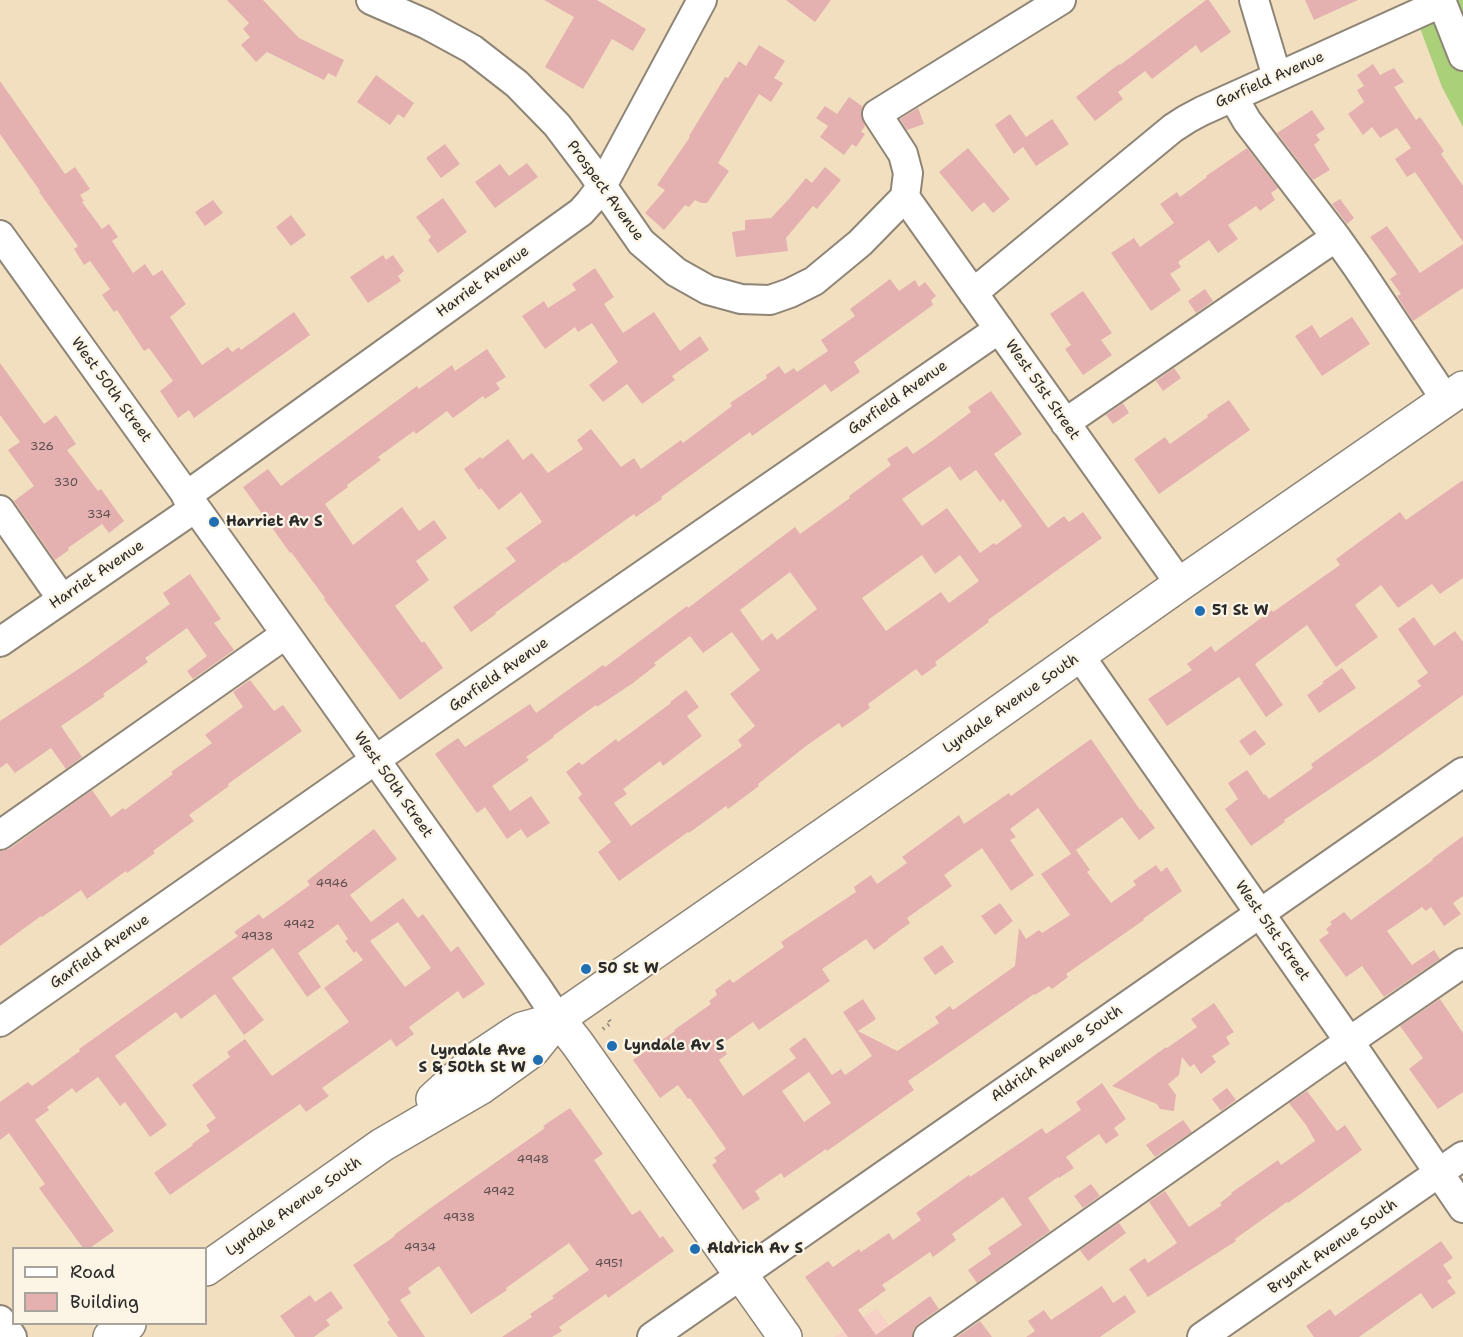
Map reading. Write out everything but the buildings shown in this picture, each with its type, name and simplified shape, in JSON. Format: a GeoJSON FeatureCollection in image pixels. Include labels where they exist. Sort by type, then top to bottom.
{"type":"FeatureCollection","features":[{"type":"Feature","properties":{"kind":"main road","name":"Lyndale Avenue South"},"geometry":{"type":"LineString","coordinates":[[207,1268],[382,1145],[480,1058],[519,1031],[558,1019],[1455,394]]}},
{"type":"Feature","properties":{"kind":"main road","name":"West 50th Street"},"geometry":{"type":"LineString","coordinates":[[558,1019],[785,1337]]}},
{"type":"Feature","properties":{"kind":"main road"},"geometry":{"type":"LineString","coordinates":[[110,1337],[126,1325]]}},
{"type":"Feature","properties":{"kind":"street","name":"Prospect Avenue"},"geometry":{"type":"LineString","coordinates":[[371,0],[426,24],[472,49],[517,84],[557,125],[641,242],[676,272],[708,290],[741,299],[760,300],[770,300],[790,294],[814,281],[860,243],[905,197]]}},
{"type":"Feature","properties":{"kind":"street","name":"Harriet Avenue"},"geometry":{"type":"LineString","coordinates":[[0,642],[62,599],[581,212],[602,186],[702,0]]}},
{"type":"Feature","properties":{"kind":"street"},"geometry":{"type":"LineString","coordinates":[[905,197],[908,173],[903,154],[877,114],[1061,0]]}},
{"type":"Feature","properties":{"kind":"street"},"geometry":{"type":"LineString","coordinates":[[1254,0],[1276,77]]}},
{"type":"Feature","properties":{"kind":"street"},"geometry":{"type":"LineString","coordinates":[[1441,2],[1463,56]]}},
{"type":"Feature","properties":{"kind":"street","name":"Garfield Avenue"},"geometry":{"type":"LineString","coordinates":[[973,293],[1173,128],[1192,115],[1441,2]]}},
{"type":"Feature","properties":{"kind":"street"},"geometry":{"type":"LineString","coordinates":[[1233,97],[1247,121],[1455,394]]}},
{"type":"Feature","properties":{"kind":"street","name":"West 51st Street"},"geometry":{"type":"LineString","coordinates":[[905,197],[1180,584]]}},
{"type":"Feature","properties":{"kind":"street","name":"West 50th Street"},"geometry":{"type":"LineString","coordinates":[[0,235],[558,1019]]}},
{"type":"Feature","properties":{"kind":"street"},"geometry":{"type":"LineString","coordinates":[[1065,423],[1336,237]]}},
{"type":"Feature","properties":{"kind":"street","name":"Garfield Avenue"},"geometry":{"type":"LineString","coordinates":[[0,1022],[999,329]]}},
{"type":"Feature","properties":{"kind":"street"},"geometry":{"type":"LineString","coordinates":[[0,510],[62,599]]}},
{"type":"Feature","properties":{"kind":"street"},"geometry":{"type":"LineString","coordinates":[[0,835],[286,634]]}},
{"type":"Feature","properties":{"kind":"street","name":"West 51st Street"},"geometry":{"type":"LineString","coordinates":[[1080,656],[1463,1208]]}},
{"type":"Feature","properties":{"kind":"street","name":"Aldrich Avenue South"},"geometry":{"type":"LineString","coordinates":[[652,1337],[1463,772]]}},
{"type":"Feature","properties":{"kind":"street"},"geometry":{"type":"LineString","coordinates":[[928,1337],[1463,963]]}},
{"type":"Feature","properties":{"kind":"street","name":"Bryant Avenue South"},"geometry":{"type":"LineString","coordinates":[[1202,1337],[1463,1156]]}},
{"type":"Feature","properties":{"kind":"street"},"geometry":{"type":"LineString","coordinates":[[0,1320],[12,1337]]}},
{"type":"Feature","properties":{"kind":"path"},"geometry":{"type":"LineString","coordinates":[[603,1029],[610,1023],[605,1014]]}},
{"type":"Feature","properties":{"kind":"shaded area"},"geometry":{"type":"Polygon","coordinates":[[[877,1308],[897,1337],[834,1337],[877,1308]]]}},
{"type":"Feature","properties":{"kind":"green space"},"geometry":{"type":"Polygon","coordinates":[[[1411,0],[1463,0],[1463,127],[1442,87],[1411,0]]]}},
{"type":"Feature","properties":{"kind":"place","name":"Harriet Av S"},"geometry":{"type":"Point","coordinates":[214,522]}},
{"type":"Feature","properties":{"kind":"place","name":"51 St W"},"geometry":{"type":"Point","coordinates":[1200,611]}},
{"type":"Feature","properties":{"kind":"place","name":"50 St W"},"geometry":{"type":"Point","coordinates":[586,969]}},
{"type":"Feature","properties":{"kind":"place","name":"Lyndale Av S"},"geometry":{"type":"Point","coordinates":[612,1046]}},
{"type":"Feature","properties":{"kind":"place","name":"Lyndale Ave S & 50th St W"},"geometry":{"type":"Point","coordinates":[538,1060]}},
{"type":"Feature","properties":{"kind":"place","name":"Aldrich Av S"},"geometry":{"type":"Point","coordinates":[695,1249]}}]}
